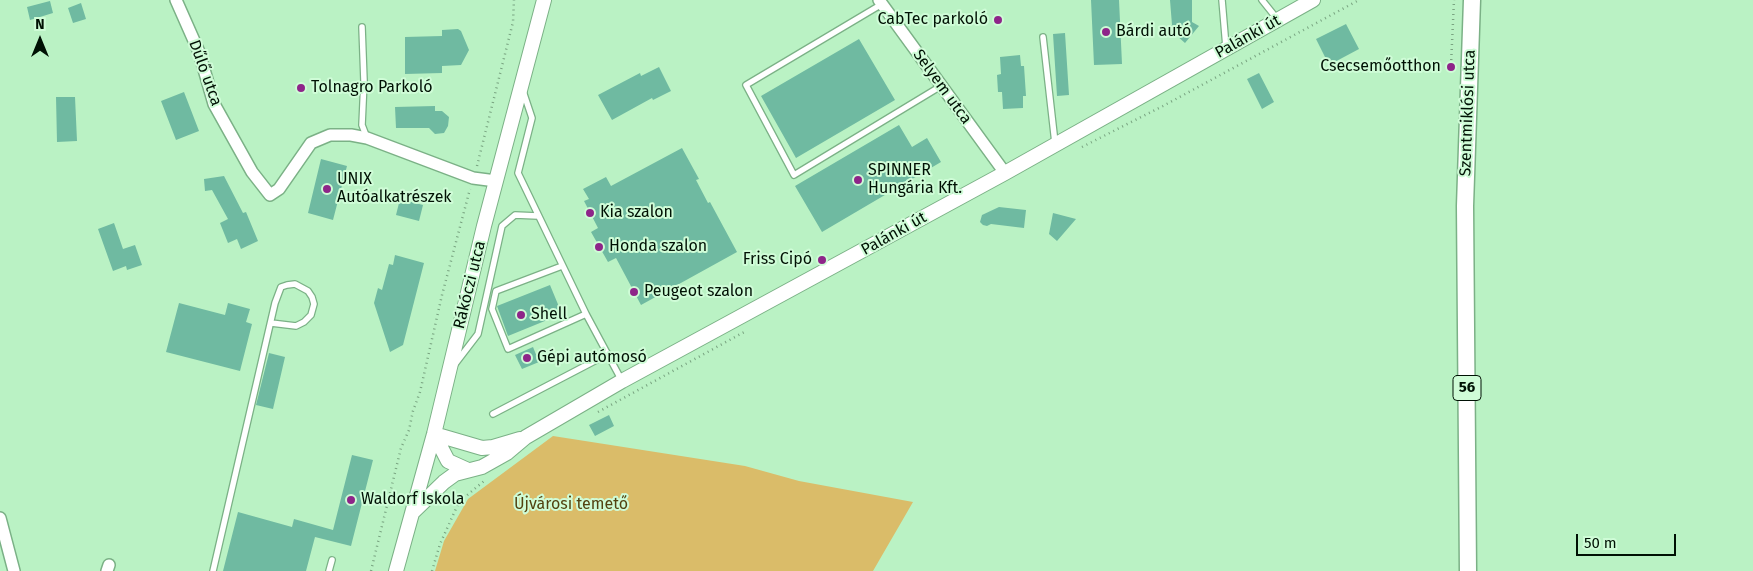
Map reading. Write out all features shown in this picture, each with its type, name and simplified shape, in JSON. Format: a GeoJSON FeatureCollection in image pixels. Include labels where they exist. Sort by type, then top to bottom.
{"type":"FeatureCollection","features":[{"type":"Feature","properties":{"kind":"main road","name":"56"},"geometry":{"type":"LineString","coordinates":[[1465,0],[1470,21]]}},
{"type":"Feature","properties":{"kind":"main road","name":"56"},"geometry":{"type":"LineString","coordinates":[[1470,21],[1472,0]]}},
{"type":"Feature","properties":{"kind":"main road","name":"Szentmiklósi utca"},"geometry":{"type":"LineString","coordinates":[[1468,571],[1465,206],[1470,21]]}},
{"type":"Feature","properties":{"kind":"street","name":"Dűlő utca"},"geometry":{"type":"LineString","coordinates":[[176,0],[199,52],[214,104],[252,172],[270,195],[280,189],[311,143],[330,135],[350,135],[367,138]]}},
{"type":"Feature","properties":{"kind":"street","name":"Rákóczi utca"},"geometry":{"type":"LineString","coordinates":[[396,571],[434,434],[496,181],[544,0]]}},
{"type":"Feature","properties":{"kind":"street","name":"Palánki út"},"geometry":{"type":"LineString","coordinates":[[412,513],[455,474],[482,467],[507,453],[526,437],[622,381],[1005,173],[1313,0]]}},
{"type":"Feature","properties":{"kind":"street","name":"Selyem utca"},"geometry":{"type":"LineString","coordinates":[[881,2],[1005,173]]}},
{"type":"Feature","properties":{"kind":"street"},"geometry":{"type":"LineString","coordinates":[[367,138],[473,178],[496,181]]}},
{"type":"Feature","properties":{"kind":"street"},"geometry":{"type":"LineString","coordinates":[[434,434],[448,461],[468,470]]}},
{"type":"Feature","properties":{"kind":"street","name":"Palánki út"},"geometry":{"type":"LineString","coordinates":[[434,434],[482,448],[493,447],[526,437]]}},
{"type":"Feature","properties":{"kind":"street"},"geometry":{"type":"LineString","coordinates":[[0,518],[14,571]]}},
{"type":"Feature","properties":{"kind":"lane"},"geometry":{"type":"LineString","coordinates":[[1222,0],[1226,49]]}},
{"type":"Feature","properties":{"kind":"lane"},"geometry":{"type":"LineString","coordinates":[[1262,0],[1278,20]]}},
{"type":"Feature","properties":{"kind":"lane"},"geometry":{"type":"LineString","coordinates":[[881,2],[746,85],[794,175],[941,86]]}},
{"type":"Feature","properties":{"kind":"lane"},"geometry":{"type":"LineString","coordinates":[[362,27],[364,81],[362,125],[367,138]]}},
{"type":"Feature","properties":{"kind":"lane"},"geometry":{"type":"LineString","coordinates":[[1043,37],[1055,145]]}},
{"type":"Feature","properties":{"kind":"lane"},"geometry":{"type":"LineString","coordinates":[[521,86],[532,118],[518,173],[562,266],[622,381]]}},
{"type":"Feature","properties":{"kind":"lane"},"geometry":{"type":"LineString","coordinates":[[449,371],[478,334],[502,226],[514,215],[538,216]]}},
{"type":"Feature","properties":{"kind":"lane"},"geometry":{"type":"LineString","coordinates":[[562,266],[496,292],[492,309],[508,349],[586,314]]}},
{"type":"Feature","properties":{"kind":"lane"},"geometry":{"type":"LineString","coordinates":[[213,571],[271,323],[281,287],[295,284],[308,290],[314,304],[311,315],[304,322],[296,326],[271,323]]}},
{"type":"Feature","properties":{"kind":"lane"},"geometry":{"type":"LineString","coordinates":[[493,414],[608,354]]}},
{"type":"Feature","properties":{"kind":"lane"},"geometry":{"type":"LineString","coordinates":[[329,571],[332,560]]}},
{"type":"Feature","properties":{"kind":"path"},"geometry":{"type":"LineString","coordinates":[[371,571],[396,465],[420,392],[449,267],[481,154],[513,22],[514,0]]}},
{"type":"Feature","properties":{"kind":"path"},"geometry":{"type":"LineString","coordinates":[[1078,149],[1163,106],[1359,0]]}},
{"type":"Feature","properties":{"kind":"path"},"geometry":{"type":"LineString","coordinates":[[1451,65],[1454,0]]}},
{"type":"Feature","properties":{"kind":"path"},"geometry":{"type":"LineString","coordinates":[[596,414],[748,329]]}},
{"type":"Feature","properties":{"kind":"path"},"geometry":{"type":"LineString","coordinates":[[432,571],[440,544],[459,502],[487,479]]}},
{"type":"Feature","properties":{"kind":"green space","name":"Újvárosi temető"},"geometry":{"type":"Polygon","coordinates":[[[553,436],[745,466],[799,481],[913,502],[873,571],[435,571],[444,541],[468,499],[553,436]]]}},
{"type":"Feature","properties":{"kind":"building","name":"Bárdi autó"},"geometry":{"type":"Polygon","coordinates":[[[1091,0],[1119,0],[1122,64],[1094,65],[1091,0]]]}},
{"type":"Feature","properties":{"kind":"building"},"geometry":{"type":"Polygon","coordinates":[[[1170,0],[1192,0],[1192,22],[1199,26],[1185,43],[1168,28],[1172,25],[1170,0]]]}},
{"type":"Feature","properties":{"kind":"building"},"geometry":{"type":"Polygon","coordinates":[[[50,1],[53,13],[30,20],[27,7],[50,1]]]}},
{"type":"Feature","properties":{"kind":"building"},"geometry":{"type":"Polygon","coordinates":[[[81,3],[86,19],[73,23],[68,8],[81,3]]]}},
{"type":"Feature","properties":{"kind":"building"},"geometry":{"type":"Polygon","coordinates":[[[1346,24],[1359,49],[1329,65],[1316,39],[1346,24]]]}},
{"type":"Feature","properties":{"kind":"building"},"geometry":{"type":"Polygon","coordinates":[[[458,29],[461,31],[469,50],[461,65],[442,66],[442,73],[405,74],[405,37],[442,36],[442,30],[458,29]]]}},
{"type":"Feature","properties":{"kind":"building"},"geometry":{"type":"Polygon","coordinates":[[[1065,33],[1069,95],[1057,96],[1053,34],[1065,33]]]}},
{"type":"Feature","properties":{"kind":"building"},"geometry":{"type":"Polygon","coordinates":[[[859,39],[895,100],[796,158],[761,96],[859,39]]]}},
{"type":"Feature","properties":{"kind":"building"},"geometry":{"type":"Polygon","coordinates":[[[1020,55],[1021,66],[1024,66],[1026,96],[1023,96],[1023,108],[1003,109],[1002,92],[998,92],[997,75],[1001,74],[1000,57],[1020,55]]]}},
{"type":"Feature","properties":{"kind":"building"},"geometry":{"type":"Polygon","coordinates":[[[659,67],[671,91],[653,100],[652,98],[612,120],[598,95],[640,73],[641,76],[659,67]]]}},
{"type":"Feature","properties":{"kind":"building"},"geometry":{"type":"Polygon","coordinates":[[[1259,73],[1274,102],[1262,109],[1247,79],[1259,73]]]}},
{"type":"Feature","properties":{"kind":"building"},"geometry":{"type":"Polygon","coordinates":[[[184,92],[199,131],[176,140],[161,101],[184,92]]]}},
{"type":"Feature","properties":{"kind":"building"},"geometry":{"type":"Polygon","coordinates":[[[56,97],[75,97],[77,141],[57,142],[56,97]]]}},
{"type":"Feature","properties":{"kind":"building"},"geometry":{"type":"Polygon","coordinates":[[[435,106],[435,111],[442,111],[449,117],[448,126],[444,133],[435,134],[429,128],[396,128],[395,107],[435,106]]]}},
{"type":"Feature","properties":{"kind":"building","name":"SPINNER Hungária Kft."},"geometry":{"type":"Polygon","coordinates":[[[899,125],[912,147],[927,138],[941,162],[822,232],[795,186],[899,125]]]}},
{"type":"Feature","properties":{"kind":"building"},"geometry":{"type":"Polygon","coordinates":[[[682,148],[699,179],[696,180],[708,203],[710,202],[737,252],[641,305],[616,258],[608,262],[591,232],[598,228],[584,201],[589,199],[583,189],[606,177],[611,186],[682,148]]]}},
{"type":"Feature","properties":{"kind":"building","name":"UNIX Autóalkatrészek"},"geometry":{"type":"Polygon","coordinates":[[[321,159],[347,166],[333,220],[308,213],[321,159]]]}},
{"type":"Feature","properties":{"kind":"building"},"geometry":{"type":"Polygon","coordinates":[[[224,176],[243,213],[246,212],[258,241],[241,249],[237,239],[228,243],[220,223],[228,219],[212,190],[205,191],[204,179],[224,176]]]}},
{"type":"Feature","properties":{"kind":"building"},"geometry":{"type":"Polygon","coordinates":[[[400,199],[423,205],[419,221],[396,215],[400,199]]]}},
{"type":"Feature","properties":{"kind":"building"},"geometry":{"type":"Polygon","coordinates":[[[999,207],[1026,210],[1024,228],[991,224],[987,226],[980,222],[982,215],[999,207]]]}},
{"type":"Feature","properties":{"kind":"building"},"geometry":{"type":"Polygon","coordinates":[[[1053,213],[1076,219],[1057,241],[1049,234],[1053,213]]]}},
{"type":"Feature","properties":{"kind":"building"},"geometry":{"type":"Polygon","coordinates":[[[114,223],[123,249],[135,245],[142,265],[127,270],[126,266],[113,271],[98,229],[114,223]]]}},
{"type":"Feature","properties":{"kind":"building"},"geometry":{"type":"Polygon","coordinates":[[[395,255],[424,263],[403,345],[390,352],[374,303],[378,288],[382,290],[389,264],[393,265],[395,255]]]}},
{"type":"Feature","properties":{"kind":"building"},"geometry":{"type":"Polygon","coordinates":[[[550,285],[562,314],[508,336],[497,306],[550,285]]]}},
{"type":"Feature","properties":{"kind":"building"},"geometry":{"type":"Polygon","coordinates":[[[179,303],[225,315],[228,303],[250,309],[246,322],[252,324],[240,371],[166,352],[179,303]]]}},
{"type":"Feature","properties":{"kind":"building","name":"Gépi autómosó"},"geometry":{"type":"Polygon","coordinates":[[[533,347],[539,362],[522,369],[515,355],[533,347]]]}},
{"type":"Feature","properties":{"kind":"building"},"geometry":{"type":"Polygon","coordinates":[[[269,353],[285,357],[273,409],[256,405],[269,353]]]}},
{"type":"Feature","properties":{"kind":"building"},"geometry":{"type":"Polygon","coordinates":[[[609,415],[614,426],[595,436],[589,425],[609,415]]]}},
{"type":"Feature","properties":{"kind":"building"},"geometry":{"type":"Polygon","coordinates":[[[352,455],[373,460],[351,546],[315,537],[306,571],[223,571],[238,512],[292,527],[294,519],[333,530],[352,455]]]}},
{"type":"Feature","properties":{"kind":"place","name":"CabTec parkoló"},"geometry":{"type":"Point","coordinates":[998,20]}},
{"type":"Feature","properties":{"kind":"place","name":"Bárdi autó"},"geometry":{"type":"Point","coordinates":[1106,32]}},
{"type":"Feature","properties":{"kind":"place","name":"Csecsemőotthon"},"geometry":{"type":"Point","coordinates":[1451,67]}},
{"type":"Feature","properties":{"kind":"place","name":"Tolnagro Parkoló"},"geometry":{"type":"Point","coordinates":[301,88]}},
{"type":"Feature","properties":{"kind":"place","name":"SPINNER Hungária Kft."},"geometry":{"type":"Point","coordinates":[858,180]}},
{"type":"Feature","properties":{"kind":"place","name":"UNIX Autóalkatrészek"},"geometry":{"type":"Point","coordinates":[327,189]}},
{"type":"Feature","properties":{"kind":"place","name":"Kia szalon"},"geometry":{"type":"Point","coordinates":[590,213]}},
{"type":"Feature","properties":{"kind":"place","name":"Honda szalon"},"geometry":{"type":"Point","coordinates":[599,247]}},
{"type":"Feature","properties":{"kind":"place","name":"Friss Cipó"},"geometry":{"type":"Point","coordinates":[822,260]}},
{"type":"Feature","properties":{"kind":"place","name":"Peugeot szalon"},"geometry":{"type":"Point","coordinates":[634,292]}},
{"type":"Feature","properties":{"kind":"place","name":"Shell"},"geometry":{"type":"Point","coordinates":[521,315]}},
{"type":"Feature","properties":{"kind":"place","name":"Gépi autómosó"},"geometry":{"type":"Point","coordinates":[527,358]}},
{"type":"Feature","properties":{"kind":"place","name":"Waldorf Iskola"},"geometry":{"type":"Point","coordinates":[351,500]}}]}
